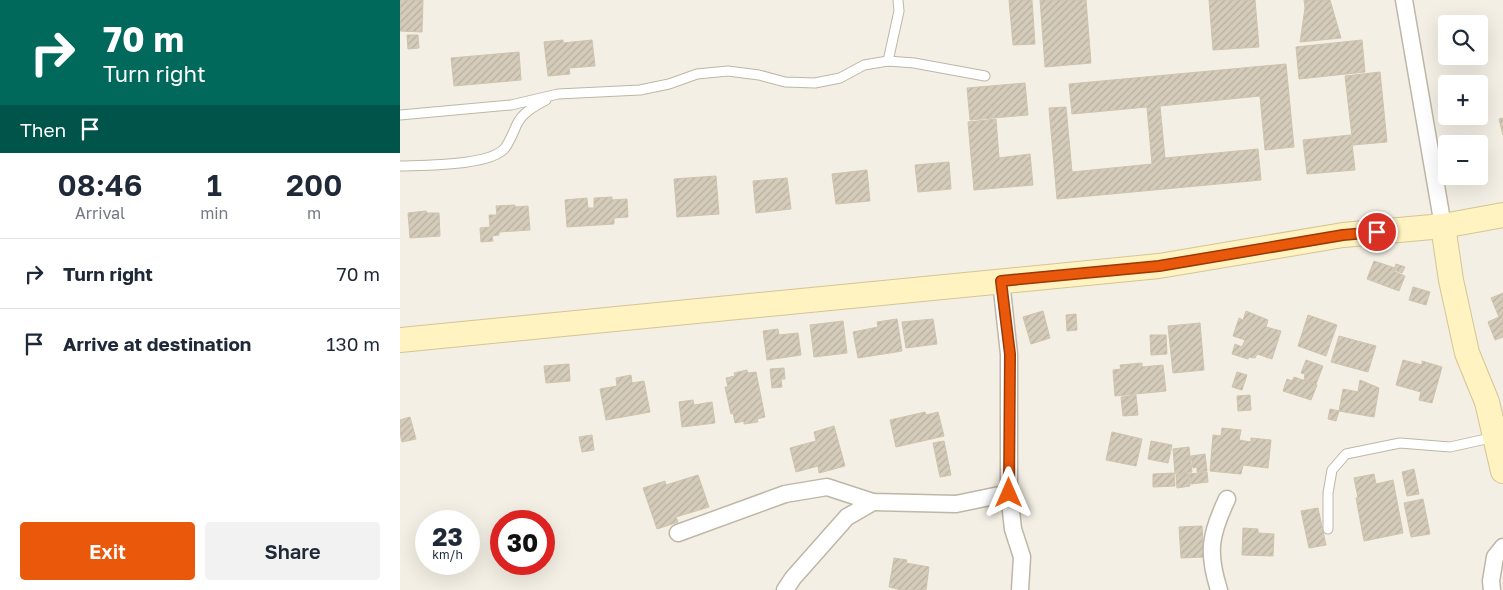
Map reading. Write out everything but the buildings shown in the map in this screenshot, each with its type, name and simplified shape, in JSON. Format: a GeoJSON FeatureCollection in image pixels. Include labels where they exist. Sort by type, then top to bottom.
{"type":"FeatureCollection","features":[{"type":"Feature","properties":{"kind":"street"},"geometry":{"type":"LineString","coordinates":[[1404,0],[1451,280],[1466,353],[1487,402],[1499,438],[1503,471]]}},
{"type":"Feature","properties":{"kind":"street"},"geometry":{"type":"LineString","coordinates":[[400,340],[1159,266],[1343,235],[1443,226],[1503,215]]}},
{"type":"Feature","properties":{"kind":"street"},"geometry":{"type":"LineString","coordinates":[[1001,281],[1010,354],[1009,493],[1013,529],[1022,557],[1020,590]]}},
{"type":"Feature","properties":{"kind":"street"},"geometry":{"type":"LineString","coordinates":[[678,533],[785,494],[827,488],[873,502],[956,504],[1009,493]]}},
{"type":"Feature","properties":{"kind":"street"},"geometry":{"type":"LineString","coordinates":[[1219,590],[1210,545],[1216,522],[1227,499]]}},
{"type":"Feature","properties":{"kind":"street"},"geometry":{"type":"LineString","coordinates":[[785,590],[793,578],[848,517],[873,502]]}},
{"type":"Feature","properties":{"kind":"street"},"geometry":{"type":"LineString","coordinates":[[1492,590],[1491,581],[1495,557],[1503,547]]}},
{"type":"Feature","properties":{"kind":"lane"},"geometry":{"type":"LineString","coordinates":[[888,61],[899,11],[898,0]]}},
{"type":"Feature","properties":{"kind":"lane"},"geometry":{"type":"LineString","coordinates":[[400,115],[511,105],[558,94],[640,90],[668,84],[697,74],[728,71],[759,75],[785,82],[815,83],[840,78],[864,65],[888,61],[914,63],[985,76]]}},
{"type":"Feature","properties":{"kind":"lane"},"geometry":{"type":"LineString","coordinates":[[400,166],[488,159],[503,150],[518,122],[530,109],[558,94]]}},
{"type":"Feature","properties":{"kind":"lane"},"geometry":{"type":"LineString","coordinates":[[1328,529],[1328,493],[1332,470],[1346,454],[1400,443],[1450,447],[1499,438]]}},
{"type":"Feature","properties":{"kind":"route"},"geometry":{"type":"LineString","coordinates":[[1009,493],[1010,354],[1001,281],[1159,266],[1343,235],[1377,232]]}}]}
